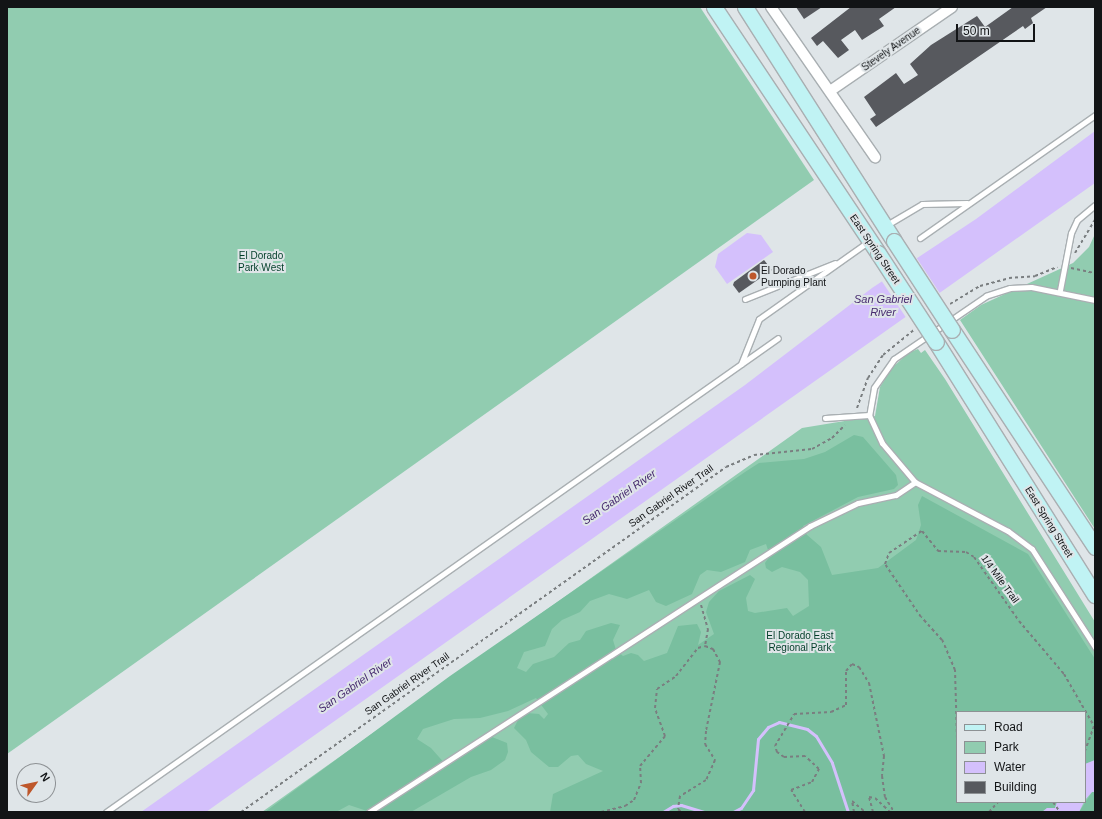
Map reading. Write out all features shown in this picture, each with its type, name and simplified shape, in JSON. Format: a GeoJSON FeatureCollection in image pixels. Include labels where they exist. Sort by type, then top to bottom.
{"type":"FeatureCollection","features":[{"type":"Feature","properties":{"kind":"main road","name":"East Spring Street"},"geometry":{"type":"LineString","coordinates":[[714,7],[936,342],[1095,594]]}},
{"type":"Feature","properties":{"kind":"main road","name":"East Spring Street"},"geometry":{"type":"LineString","coordinates":[[744,7],[894,241],[1095,547]]}},
{"type":"Feature","properties":{"kind":"street"},"geometry":{"type":"LineString","coordinates":[[771,7],[875,157]]}},
{"type":"Feature","properties":{"kind":"street","name":"Stevely Avenue"},"geometry":{"type":"LineString","coordinates":[[830,91],[952,7]]}},
{"type":"Feature","properties":{"kind":"lane"},"geometry":{"type":"LineString","coordinates":[[920,238],[967,203],[1095,115]]}},
{"type":"Feature","properties":{"kind":"lane"},"geometry":{"type":"LineString","coordinates":[[885,226],[922,204],[967,203]]}},
{"type":"Feature","properties":{"kind":"lane"},"geometry":{"type":"LineString","coordinates":[[1060,290],[1063,264],[1077,220],[1095,205]]}},
{"type":"Feature","properties":{"kind":"lane"},"geometry":{"type":"LineString","coordinates":[[745,299],[874,247]]}},
{"type":"Feature","properties":{"kind":"lane"},"geometry":{"type":"LineString","coordinates":[[741,364],[759,319],[845,259]]}},
{"type":"Feature","properties":{"kind":"lane"},"geometry":{"type":"LineString","coordinates":[[1095,300],[1060,290],[1031,287],[1010,288],[972,304],[894,359],[874,388],[869,415],[882,443],[915,482],[1008,531],[1032,548],[1095,647]]}},
{"type":"Feature","properties":{"kind":"lane"},"geometry":{"type":"LineString","coordinates":[[106,812],[778,338]]}},
{"type":"Feature","properties":{"kind":"lane"},"geometry":{"type":"LineString","coordinates":[[825,418],[869,415]]}},
{"type":"Feature","properties":{"kind":"lane"},"geometry":{"type":"LineString","coordinates":[[368,812],[830,515],[858,502],[896,495],[915,482]]}},
{"type":"Feature","properties":{"kind":"path"},"geometry":{"type":"LineString","coordinates":[[948,306],[980,286],[1009,278],[1034,276],[1063,264],[1084,243],[1095,220]]}},
{"type":"Feature","properties":{"kind":"path"},"geometry":{"type":"LineString","coordinates":[[1063,264],[1078,271],[1095,273]]}},
{"type":"Feature","properties":{"kind":"path","name":"San Gabriel River Trail"},"geometry":{"type":"LineString","coordinates":[[241,812],[726,467],[754,455],[812,449],[832,438],[852,416],[876,365],[890,348],[916,328]]}},
{"type":"Feature","properties":{"kind":"path","name":"1/4 Mile Trail"},"geometry":{"type":"LineString","coordinates":[[956,711],[955,670],[942,640],[921,617],[885,564],[889,553],[922,531],[938,551],[966,552],[974,557],[1019,621],[1064,674],[1086,707],[1094,726],[1086,748]]}},
{"type":"Feature","properties":{"kind":"path"},"geometry":{"type":"LineString","coordinates":[[698,599],[708,629],[705,646]]}},
{"type":"Feature","properties":{"kind":"path"},"geometry":{"type":"LineString","coordinates":[[600,812],[625,806],[634,800],[641,783],[640,766],[666,736],[655,708],[657,689],[676,676],[698,648],[705,646],[713,649],[720,662],[706,731],[705,744],[715,760],[706,780],[680,796],[678,809],[681,812]]}},
{"type":"Feature","properties":{"kind":"path"},"geometry":{"type":"LineString","coordinates":[[805,812],[791,790],[812,782],[819,769],[805,756],[784,758],[777,752],[775,746],[779,738],[789,726],[794,714],[835,711],[846,705],[846,670],[852,664],[859,667],[869,683],[884,756],[882,776],[885,797],[894,812]]}},
{"type":"Feature","properties":{"kind":"path"},"geometry":{"type":"LineString","coordinates":[[873,812],[869,797],[875,798],[890,812]]}},
{"type":"Feature","properties":{"kind":"path"},"geometry":{"type":"LineString","coordinates":[[854,812],[852,801],[865,812]]}},
{"type":"Feature","properties":{"kind":"path"},"geometry":{"type":"LineString","coordinates":[[989,812],[997,803]]}},
{"type":"Feature","properties":{"kind":"path"},"geometry":{"type":"LineString","coordinates":[[1054,803],[1060,812]]}},
{"type":"Feature","properties":{"kind":"green space","name":"El Dorado Park West"},"geometry":{"type":"Polygon","coordinates":[[[7,7],[700,7],[814,180],[7,754],[7,7]]]}},
{"type":"Feature","properties":{"kind":"green space"},"geometry":{"type":"Polygon","coordinates":[[[1095,234],[1095,529],[960,320],[981,305],[1073,263],[1089,247],[1095,234]]]}},
{"type":"Feature","properties":{"kind":"green space","name":"El Dorado East Regional Park"},"geometry":{"type":"Polygon","coordinates":[[[918,349],[921,353],[925,350],[945,379],[1095,622],[1095,812],[262,812],[802,428],[875,416],[880,387],[891,369],[908,353],[918,349]]]}},
{"type":"Feature","properties":{"kind":"green space","name":"El Dorado East Regional Park"},"geometry":{"type":"Polygon","coordinates":[[[854,435],[863,437],[896,475],[898,485],[894,489],[858,497],[803,526],[806,534],[821,547],[832,575],[878,568],[916,540],[921,525],[918,505],[922,496],[1028,554],[1095,659],[1095,760],[1086,764],[1086,711],[956,711],[956,803],[1057,803],[1055,808],[1047,808],[1042,812],[550,812],[553,794],[603,771],[586,764],[578,755],[571,756],[558,767],[549,767],[531,752],[526,740],[514,728],[520,716],[527,713],[539,714],[544,719],[548,714],[536,698],[508,711],[480,718],[454,719],[423,729],[417,739],[431,748],[447,766],[492,737],[507,743],[508,752],[505,760],[491,770],[471,777],[411,812],[370,812],[349,805],[336,812],[265,812],[450,676],[745,472],[759,463],[804,459],[825,452],[854,435]],[[766,544],[750,550],[745,562],[721,572],[707,570],[700,575],[692,594],[666,606],[656,602],[649,590],[627,599],[609,594],[590,601],[580,612],[562,620],[552,629],[545,646],[524,652],[517,668],[526,672],[533,664],[554,657],[569,643],[580,640],[586,631],[611,623],[620,625],[613,640],[616,650],[623,656],[631,653],[638,655],[644,661],[667,653],[678,626],[697,624],[701,632],[698,645],[714,634],[706,612],[709,602],[719,591],[750,575],[755,579],[746,598],[748,611],[755,613],[787,608],[793,616],[809,606],[808,580],[800,572],[782,567],[772,572],[766,568],[765,563],[770,556],[766,544]]]}},
{"type":"Feature","properties":{"kind":"green space"},"geometry":{"type":"Polygon","coordinates":[[[1092,792],[1095,792],[1095,812],[1079,812],[1092,792]]]}},
{"type":"Feature","properties":{"kind":"water","name":"San Gabriel River"},"geometry":{"type":"Polygon","coordinates":[[[1095,131],[1095,183],[206,812],[141,812],[745,385],[872,288],[976,219],[1095,131]]]}},
{"type":"Feature","properties":{"kind":"water"},"geometry":{"type":"Polygon","coordinates":[[[747,233],[761,235],[773,252],[727,284],[715,267],[718,254],[747,233]]]}},
{"type":"Feature","properties":{"kind":"water"},"geometry":{"type":"Polygon","coordinates":[[[1095,760],[1095,792],[1092,792],[1086,799],[1086,764],[1095,760]]]}},
{"type":"Feature","properties":{"kind":"water"},"geometry":{"type":"Polygon","coordinates":[[[1057,803],[1084,803],[1079,812],[1042,812],[1047,808],[1055,808],[1057,803]]]}},
{"type":"Feature","properties":{"kind":"pier"},"geometry":{"type":"Polygon","coordinates":[[[916,257],[941,295],[907,319],[881,280],[916,257]]]}},
{"type":"Feature","properties":{"kind":"building"},"geometry":{"type":"Polygon","coordinates":[[[796,7],[822,7],[804,19],[796,7]]]}},
{"type":"Feature","properties":{"kind":"building"},"geometry":{"type":"Polygon","coordinates":[[[851,7],[896,7],[879,19],[884,26],[862,40],[855,30],[841,40],[849,50],[838,58],[823,41],[817,46],[811,38],[851,7]]]}},
{"type":"Feature","properties":{"kind":"building"},"geometry":{"type":"Polygon","coordinates":[[[1013,7],[1047,7],[1031,18],[1033,23],[1025,29],[1023,26],[876,127],[870,119],[876,115],[864,97],[896,73],[904,84],[918,75],[910,64],[931,45],[977,16],[985,27],[1013,7]]]}},
{"type":"Feature","properties":{"kind":"building","name":"El Dorado Pumping Plant"},"geometry":{"type":"Polygon","coordinates":[[[764,260],[772,270],[739,293],[733,285],[734,282],[764,260]]]}},
{"type":"Feature","properties":{"kind":"waterway"},"geometry":{"type":"LineString","coordinates":[[733,812],[741,808],[753,790],[758,739],[768,727],[779,722],[807,729],[816,736],[832,763],[848,812]]}},
{"type":"Feature","properties":{"kind":"waterway"},"geometry":{"type":"LineString","coordinates":[[663,812],[673,806],[681,805],[704,812]]}},
{"type":"Feature","properties":{"kind":"place","name":"El Dorado Pumping Plant"},"geometry":{"type":"Point","coordinates":[753,276]}}]}
